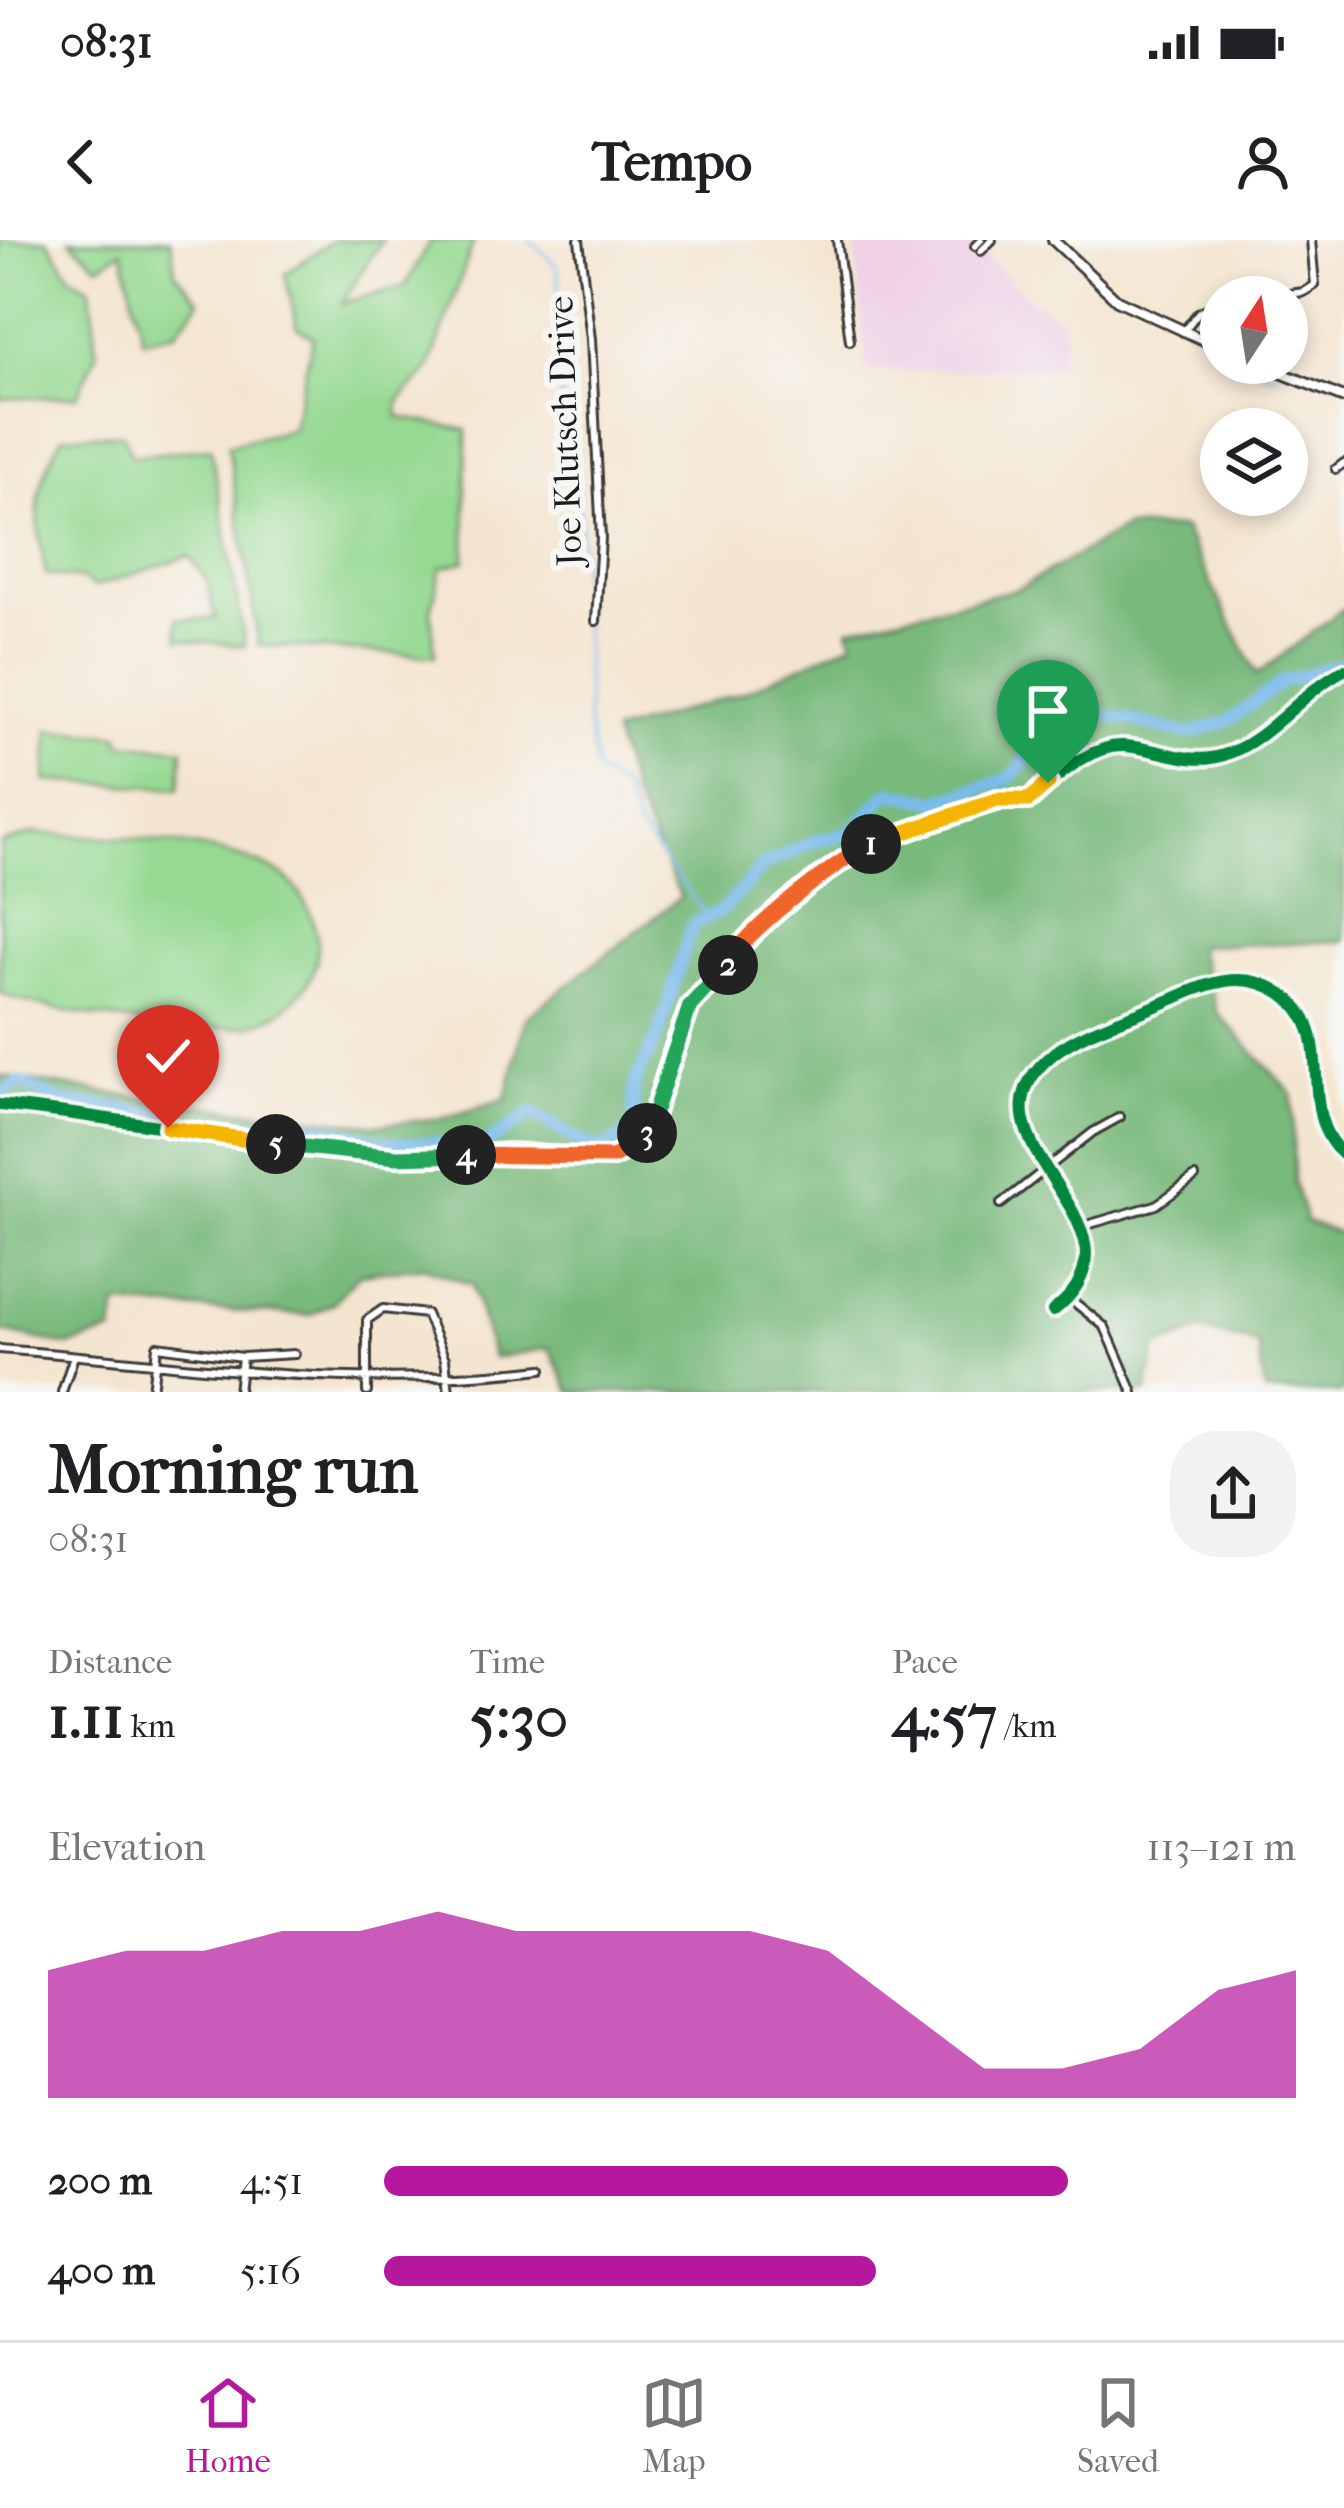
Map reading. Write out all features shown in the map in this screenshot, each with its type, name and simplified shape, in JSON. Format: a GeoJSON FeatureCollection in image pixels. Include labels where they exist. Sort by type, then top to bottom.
{"type":"FeatureCollection","features":[{"type":"Feature","properties":{"kind":"main road"},"geometry":{"type":"LineString","coordinates":[[1053,240],[1096,285],[1200,339]]}},
{"type":"Feature","properties":{"kind":"main road"},"geometry":{"type":"LineString","coordinates":[[1308,384],[1344,398]]}},
{"type":"Feature","properties":{"kind":"street","name":"Joe Klutsch Drive"},"geometry":{"type":"LineString","coordinates":[[579,240],[591,339],[602,538],[596,620]]}},
{"type":"Feature","properties":{"kind":"street"},"geometry":{"type":"LineString","coordinates":[[837,240],[850,341]]}},
{"type":"Feature","properties":{"kind":"street"},"geometry":{"type":"LineString","coordinates":[[979,246],[992,240]]}},
{"type":"Feature","properties":{"kind":"street"},"geometry":{"type":"LineString","coordinates":[[1308,289],[1315,285],[1311,240]]}},
{"type":"Feature","properties":{"kind":"street"},"geometry":{"type":"LineString","coordinates":[[1184,332],[1200,312]]}},
{"type":"Feature","properties":{"kind":"street"},"geometry":{"type":"LineString","coordinates":[[1053,1311],[1069,1298],[1084,1262],[1083,1226],[1067,1195],[1030,1149],[1024,1113],[1032,1080],[1049,1058],[1196,988],[1229,979],[1249,980],[1281,994],[1310,1025],[1316,1044],[1320,1124],[1344,1155]]}},
{"type":"Feature","properties":{"kind":"street"},"geometry":{"type":"LineString","coordinates":[[1001,1204],[1120,1117]]}},
{"type":"Feature","properties":{"kind":"street"},"geometry":{"type":"LineString","coordinates":[[1083,1226],[1156,1205],[1195,1178]]}},
{"type":"Feature","properties":{"kind":"street"},"geometry":{"type":"LineString","coordinates":[[1069,1298],[1111,1335],[1133,1392]]}},
{"type":"Feature","properties":{"kind":"street"},"geometry":{"type":"LineString","coordinates":[[367,1390],[367,1320],[383,1309],[427,1314],[449,1388]]}},
{"type":"Feature","properties":{"kind":"street"},"geometry":{"type":"LineString","coordinates":[[152,1392],[157,1346],[242,1358],[295,1354]]}},
{"type":"Feature","properties":{"kind":"street"},"geometry":{"type":"LineString","coordinates":[[0,1349],[367,1390],[449,1388],[542,1369]]}},
{"type":"Feature","properties":{"kind":"street"},"geometry":{"type":"LineString","coordinates":[[238,1392],[242,1358]]}},
{"type":"Feature","properties":{"kind":"street"},"geometry":{"type":"LineString","coordinates":[[62,1392],[73,1359]]}},
{"type":"Feature","properties":{"kind":"shaded area"},"geometry":{"type":"Polygon","coordinates":[[[855,240],[981,240],[976,247],[1026,296],[1060,318],[1066,335],[1059,368],[866,371],[855,240]]]}},
{"type":"Feature","properties":{"kind":"green space"},"geometry":{"type":"Polygon","coordinates":[[[0,240],[48,240],[71,276],[91,288],[97,354],[77,396],[0,399],[0,240]]]}},
{"type":"Feature","properties":{"kind":"green space"},"geometry":{"type":"Polygon","coordinates":[[[70,240],[171,240],[175,272],[200,301],[176,332],[143,340],[122,250],[99,266],[70,240]]]}},
{"type":"Feature","properties":{"kind":"green space"},"geometry":{"type":"Polygon","coordinates":[[[333,240],[382,240],[342,303],[405,286],[431,240],[474,240],[429,370],[398,402],[399,417],[467,430],[465,561],[441,568],[431,610],[435,656],[259,645],[228,445],[292,429],[313,337],[297,327],[285,274],[333,240]]]}},
{"type":"Feature","properties":{"kind":"green space"},"geometry":{"type":"Polygon","coordinates":[[[123,434],[132,456],[211,448],[245,646],[179,639],[177,619],[215,619],[208,581],[189,556],[94,587],[82,579],[46,575],[38,503],[45,472],[63,436],[123,434]]]}},
{"type":"Feature","properties":{"kind":"green space"},"geometry":{"type":"Polygon","coordinates":[[[1125,528],[1183,528],[1257,675],[1344,608],[1344,941],[1197,946],[1217,1012],[1292,1094],[1294,1182],[1306,1222],[1344,1235],[1344,1392],[1265,1392],[1258,1344],[1200,1330],[1156,1348],[1147,1392],[571,1392],[549,1348],[493,1358],[472,1285],[424,1266],[359,1274],[333,1303],[311,1315],[117,1305],[113,1332],[68,1346],[0,1331],[0,1076],[158,1101],[376,1125],[445,1118],[506,1099],[525,1018],[681,897],[634,799],[613,733],[741,693],[853,642],[849,628],[1018,589],[1125,528]]]}},
{"type":"Feature","properties":{"kind":"green space"},"geometry":{"type":"Polygon","coordinates":[[[49,730],[120,735],[120,743],[183,749],[180,788],[46,781],[49,730]]]}},
{"type":"Feature","properties":{"kind":"green space"},"geometry":{"type":"Polygon","coordinates":[[[35,833],[186,845],[244,858],[280,874],[301,896],[316,934],[318,950],[309,981],[275,1015],[245,1026],[222,1027],[85,1015],[0,993],[0,844],[35,833]]]}},
{"type":"Feature","properties":{"kind":"waterway"},"geometry":{"type":"LineString","coordinates":[[530,240],[556,265],[559,276],[563,390],[558,408],[577,449],[588,726],[596,771],[625,791],[637,826],[707,916]]}},
{"type":"Feature","properties":{"kind":"waterway"},"geometry":{"type":"LineString","coordinates":[[0,1094],[20,1082],[61,1102],[163,1114],[204,1129],[303,1122],[392,1143],[488,1143],[532,1113],[583,1143],[605,1148],[628,1133],[634,1121],[634,1084],[659,1033],[692,925],[723,910],[763,866],[817,840],[848,834],[889,792],[937,801],[1009,779],[1023,765],[1037,728],[1073,707],[1189,734],[1227,722],[1284,681],[1344,663]]}},
{"type":"Feature","properties":{"kind":"cycle path"},"geometry":{"type":"LineString","coordinates":[[0,1105],[401,1157],[511,1151],[586,1158],[621,1153],[648,1131],[676,1038],[693,1003],[771,915],[823,874],[915,829],[989,805],[1029,800],[1073,765],[1110,747],[1199,759],[1224,755],[1256,738],[1344,670]]}},
{"type":"Feature","properties":{"kind":"cycle path"},"geometry":{"type":"LineString","coordinates":[[1053,1311],[1081,1279],[1085,1246],[1074,1214],[1036,1151],[1024,1119],[1026,1087],[1052,1055],[1078,1038],[1210,984],[1238,980],[1267,985],[1299,1010],[1309,1029],[1321,1117],[1344,1155]]}},
{"type":"Feature","properties":{"kind":"route"},"geometry":{"type":"LineString","coordinates":[[168,1128],[233,1141],[397,1157],[515,1151],[613,1157],[628,1152],[648,1131],[653,1106],[695,998],[727,968],[738,947],[752,940],[811,880],[876,842],[997,800],[1029,800],[1048,783]]}}]}
